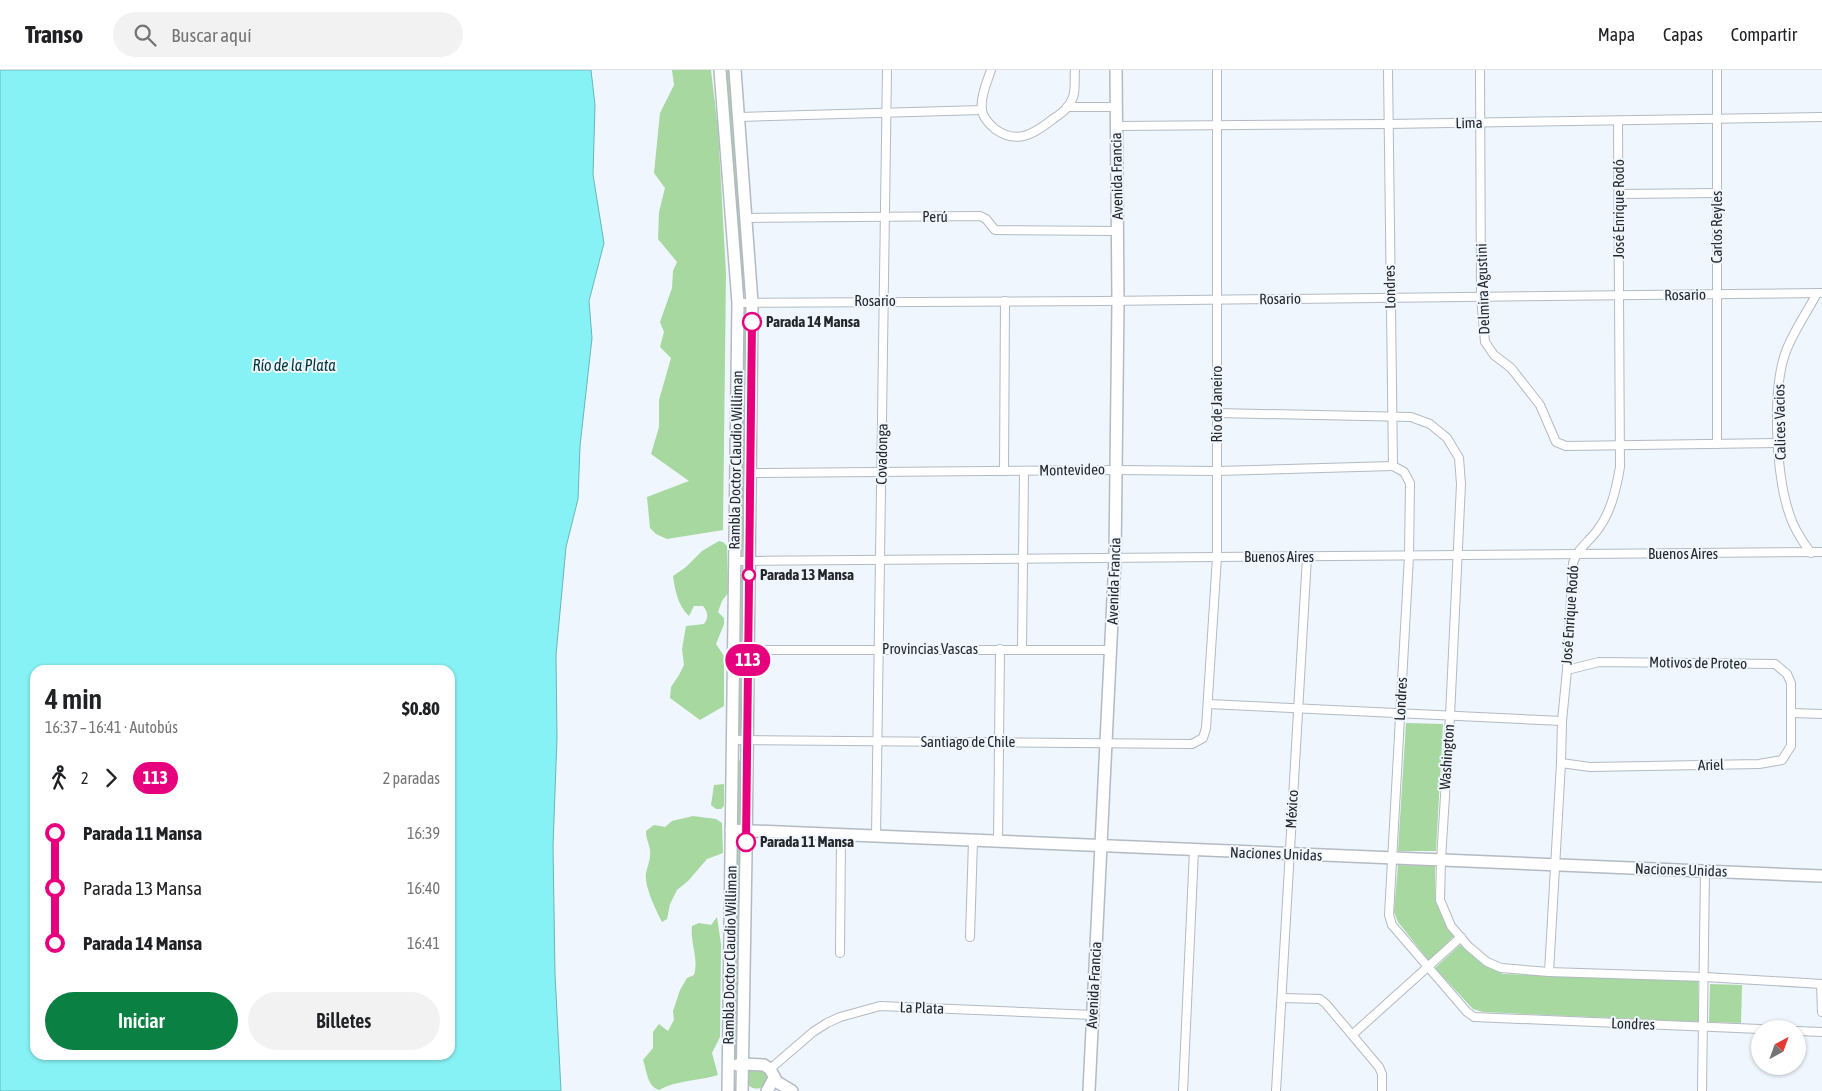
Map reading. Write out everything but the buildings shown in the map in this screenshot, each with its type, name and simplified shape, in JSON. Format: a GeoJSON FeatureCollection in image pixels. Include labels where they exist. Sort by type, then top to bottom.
{"type":"FeatureCollection","features":[{"type":"Feature","properties":{"kind":"street","name":"Rambla Doctor Claudio Williman"},"geometry":{"type":"LineString","coordinates":[[720,70],[738,303],[729,1069],[734,1090]]}},
{"type":"Feature","properties":{"kind":"street","name":"Rambla Doctor Claudio Williman"},"geometry":{"type":"LineString","coordinates":[[734,1090],[743,1064],[752,303],[735,70]]}},
{"type":"Feature","properties":{"kind":"street","name":"Covadonga"},"geometry":{"type":"LineString","coordinates":[[876,837],[887,70]]}},
{"type":"Feature","properties":{"kind":"street"},"geometry":{"type":"LineString","coordinates":[[991,70],[984,90],[982,110],[987,122],[1003,134],[1013,138],[1023,136],[1044,126],[1064,112],[1073,96],[1075,70]]}},
{"type":"Feature","properties":{"kind":"street","name":"Avenida Francia"},"geometry":{"type":"LineString","coordinates":[[1089,1091],[1115,558],[1118,301],[1116,70]]}},
{"type":"Feature","properties":{"kind":"street","name":"Rio de Janeiro"},"geometry":{"type":"LineString","coordinates":[[1202,738],[1206,728],[1218,557],[1217,70]]}},
{"type":"Feature","properties":{"kind":"street","name":"Londres"},"geometry":{"type":"LineString","coordinates":[[1388,70],[1393,466],[1404,472],[1410,483],[1409,556],[1389,915],[1392,925],[1427,968],[1467,1012],[1474,1017],[1751,1029]]}},
{"type":"Feature","properties":{"kind":"street","name":"Delmira Agustini"},"geometry":{"type":"LineString","coordinates":[[1480,70],[1481,297],[1485,342],[1494,355],[1511,368],[1540,405],[1556,442],[1566,446],[1777,443]]}},
{"type":"Feature","properties":{"kind":"street","name":"Carlos Reyles"},"geometry":{"type":"LineString","coordinates":[[1717,70],[1717,444]]}},
{"type":"Feature","properties":{"kind":"street"},"geometry":{"type":"LineString","coordinates":[[1067,107],[1116,107]]}},
{"type":"Feature","properties":{"kind":"street"},"geometry":{"type":"LineString","coordinates":[[738,117],[982,110]]}},
{"type":"Feature","properties":{"kind":"street","name":"Lima"},"geometry":{"type":"LineString","coordinates":[[1117,126],[1480,123],[1822,117]]}},
{"type":"Feature","properties":{"kind":"street","name":"José Enrique Rodó"},"geometry":{"type":"LineString","coordinates":[[1549,972],[1562,721],[1573,563],[1575,554],[1596,532],[1604,519],[1615,494],[1620,467],[1618,120]]}},
{"type":"Feature","properties":{"kind":"street"},"geometry":{"type":"LineString","coordinates":[[1619,194],[1717,193]]}},
{"type":"Feature","properties":{"kind":"street","name":"Perú"},"geometry":{"type":"LineString","coordinates":[[747,218],[980,216],[986,219],[995,230],[1118,230]]}},
{"type":"Feature","properties":{"kind":"street","name":"Rosario"},"geometry":{"type":"LineString","coordinates":[[738,303],[1118,301],[1820,293]]}},
{"type":"Feature","properties":{"kind":"street","name":"Calices Vacios"},"geometry":{"type":"LineString","coordinates":[[1811,552],[1803,542],[1789,513],[1777,443],[1780,372],[1788,346],[1820,293]]}},
{"type":"Feature","properties":{"kind":"street"},"geometry":{"type":"LineString","coordinates":[[1004,471],[1005,301]]}},
{"type":"Feature","properties":{"kind":"street","name":"Washington"},"geometry":{"type":"LineString","coordinates":[[1217,413],[1411,417],[1430,424],[1448,438],[1459,458],[1461,484],[1458,556],[1440,860],[1440,900],[1451,926],[1486,962],[1501,968],[1549,972],[1704,977],[1822,984]]}},
{"type":"Feature","properties":{"kind":"street","name":"Montevideo"},"geometry":{"type":"LineString","coordinates":[[750,473],[1217,471],[1393,466]]}},
{"type":"Feature","properties":{"kind":"street"},"geometry":{"type":"LineString","coordinates":[[1022,650],[1024,471]]}},
{"type":"Feature","properties":{"kind":"street","name":"Buenos Aires"},"geometry":{"type":"LineString","coordinates":[[735,562],[1822,552]]}},
{"type":"Feature","properties":{"kind":"street","name":"México"},"geometry":{"type":"LineString","coordinates":[[1276,1091],[1307,557]]}},
{"type":"Feature","properties":{"kind":"street","name":"Provincias Vascas"},"geometry":{"type":"LineString","coordinates":[[749,650],[1111,650]]}},
{"type":"Feature","properties":{"kind":"street"},"geometry":{"type":"LineString","coordinates":[[998,842],[1000,650]]}},
{"type":"Feature","properties":{"kind":"street","name":"Motivos de Proteo"},"geometry":{"type":"LineString","coordinates":[[1566,670],[1599,662],[1775,664],[1787,674],[1791,683],[1792,713]]}},
{"type":"Feature","properties":{"kind":"street"},"geometry":{"type":"LineString","coordinates":[[1208,704],[1562,721]]}},
{"type":"Feature","properties":{"kind":"street"},"geometry":{"type":"LineString","coordinates":[[1792,713],[1822,714]]}},
{"type":"Feature","properties":{"kind":"street","name":"Ariel"},"geometry":{"type":"LineString","coordinates":[[1561,763],[1590,767],[1759,764],[1776,762],[1782,760],[1792,746],[1792,713]]}},
{"type":"Feature","properties":{"kind":"street","name":"Santiago de Chile"},"geometry":{"type":"LineString","coordinates":[[732,740],[1192,744],[1202,738]]}},
{"type":"Feature","properties":{"kind":"street","name":"Naciones Unidas"},"geometry":{"type":"LineString","coordinates":[[731,830],[1822,876]]}},
{"type":"Feature","properties":{"kind":"street"},"geometry":{"type":"LineString","coordinates":[[840,836],[840,954]]}},
{"type":"Feature","properties":{"kind":"street"},"geometry":{"type":"LineString","coordinates":[[970,937],[974,841]]}},
{"type":"Feature","properties":{"kind":"street"},"geometry":{"type":"LineString","coordinates":[[1183,1091],[1194,850]]}},
{"type":"Feature","properties":{"kind":"street"},"geometry":{"type":"LineString","coordinates":[[1702,1091],[1705,871]]}},
{"type":"Feature","properties":{"kind":"street"},"geometry":{"type":"LineString","coordinates":[[1352,1035],[1461,937]]}},
{"type":"Feature","properties":{"kind":"street"},"geometry":{"type":"LineString","coordinates":[[1822,984],[1822,1012]]}},
{"type":"Feature","properties":{"kind":"street"},"geometry":{"type":"LineString","coordinates":[[1282,998],[1320,999],[1326,1004],[1382,1074],[1382,1091]]}},
{"type":"Feature","properties":{"kind":"street","name":"La Plata"},"geometry":{"type":"LineString","coordinates":[[772,1073],[813,1032],[827,1023],[840,1017],[880,1006],[1093,1015]]}},
{"type":"Feature","properties":{"kind":"street"},"geometry":{"type":"LineString","coordinates":[[1806,1031],[1822,1032]]}},
{"type":"Feature","properties":{"kind":"street"},"geometry":{"type":"LineString","coordinates":[[729,1069],[743,1064],[764,1065],[781,1086],[792,1091]]}},
{"type":"Feature","properties":{"kind":"street"},"geometry":{"type":"LineString","coordinates":[[767,1091],[772,1073]]}},
{"type":"Feature","properties":{"kind":"green space"},"geometry":{"type":"Polygon","coordinates":[[[672,70],[711,70],[718,129],[726,273],[723,530],[667,539],[656,534],[650,528],[647,497],[689,481],[651,454],[659,427],[659,400],[671,358],[660,347],[664,332],[660,322],[672,288],[673,271],[677,262],[658,239],[659,212],[665,188],[654,173],[660,113],[674,85],[672,70]]]}},
{"type":"Feature","properties":{"kind":"green space"},"geometry":{"type":"Polygon","coordinates":[[[726,70],[731,70],[746,292],[742,291],[726,70]]]}},
{"type":"Feature","properties":{"kind":"green space"},"geometry":{"type":"Polygon","coordinates":[[[744,313],[748,316],[744,549],[742,550],[739,542],[744,313]]]}},
{"type":"Feature","properties":{"kind":"green space"},"geometry":{"type":"Polygon","coordinates":[[[719,541],[727,546],[728,593],[722,601],[718,612],[724,618],[724,624],[716,644],[724,656],[724,706],[700,720],[670,698],[671,687],[684,665],[682,649],[686,626],[704,624],[707,620],[707,613],[703,606],[694,606],[689,616],[685,612],[678,598],[673,576],[686,567],[702,551],[719,541]]]}},
{"type":"Feature","properties":{"kind":"green space"},"geometry":{"type":"Polygon","coordinates":[[[742,573],[744,574],[743,733],[741,735],[737,732],[739,579],[742,573]]]}},
{"type":"Feature","properties":{"kind":"green space"},"geometry":{"type":"Polygon","coordinates":[[[1406,723],[1443,724],[1436,851],[1398,851],[1406,723]]]}},
{"type":"Feature","properties":{"kind":"green space"},"geometry":{"type":"Polygon","coordinates":[[[738,760],[743,762],[742,822],[740,824],[736,822],[736,763],[738,760]]]}},
{"type":"Feature","properties":{"kind":"green space"},"geometry":{"type":"Polygon","coordinates":[[[724,784],[724,806],[721,809],[716,809],[711,805],[714,785],[724,784]]]}},
{"type":"Feature","properties":{"kind":"green space"},"geometry":{"type":"Polygon","coordinates":[[[693,816],[716,819],[722,823],[723,853],[707,859],[688,881],[677,890],[670,904],[667,919],[662,922],[647,884],[646,873],[650,848],[646,831],[654,825],[665,827],[672,821],[693,816]]]}},
{"type":"Feature","properties":{"kind":"green space"},"geometry":{"type":"Polygon","coordinates":[[[741,846],[739,1059],[734,1061],[736,847],[741,846]]]}},
{"type":"Feature","properties":{"kind":"green space"},"geometry":{"type":"Polygon","coordinates":[[[1398,865],[1435,866],[1435,901],[1454,936],[1429,961],[1398,922],[1394,912],[1398,865]]]}},
{"type":"Feature","properties":{"kind":"green space"},"geometry":{"type":"Polygon","coordinates":[[[717,917],[721,944],[720,1037],[712,1053],[718,1075],[680,1082],[659,1090],[650,1082],[643,1060],[653,1048],[653,1032],[659,1024],[668,1031],[674,1020],[673,1011],[680,990],[687,978],[694,975],[696,963],[692,926],[699,923],[711,925],[717,917]]]}},
{"type":"Feature","properties":{"kind":"green space"},"geometry":{"type":"Polygon","coordinates":[[[1460,945],[1483,965],[1503,974],[1698,981],[1699,1022],[1483,1012],[1473,1009],[1435,968],[1460,945]]]}},
{"type":"Feature","properties":{"kind":"green space"},"geometry":{"type":"Polygon","coordinates":[[[1710,984],[1742,985],[1741,1023],[1709,1022],[1710,984]]]}},
{"type":"Feature","properties":{"kind":"green space"},"geometry":{"type":"Polygon","coordinates":[[[751,1068],[761,1069],[768,1075],[765,1086],[756,1089],[748,1085],[748,1070],[751,1068]]]}},
{"type":"Feature","properties":{"kind":"water","name":"Río de la Plata"},"geometry":{"type":"Polygon","coordinates":[[[0,70],[591,70],[595,105],[593,175],[604,243],[589,301],[592,338],[580,446],[578,499],[566,547],[556,655],[557,738],[553,846],[555,974],[561,1091],[0,1091],[0,70]]]}},
{"type":"Feature","properties":{"kind":"bus line","name":"113"},"geometry":{"type":"LineString","coordinates":[[746,842],[752,322]]}},
{"type":"Feature","properties":{"kind":"place","name":"Parada 14 Mansa"},"geometry":{"type":"Point","coordinates":[752,322]}},
{"type":"Feature","properties":{"kind":"place","name":"Parada 13 Mansa"},"geometry":{"type":"Point","coordinates":[749,575]}},
{"type":"Feature","properties":{"kind":"place","name":"Parada 11 Mansa"},"geometry":{"type":"Point","coordinates":[746,842]}}]}
